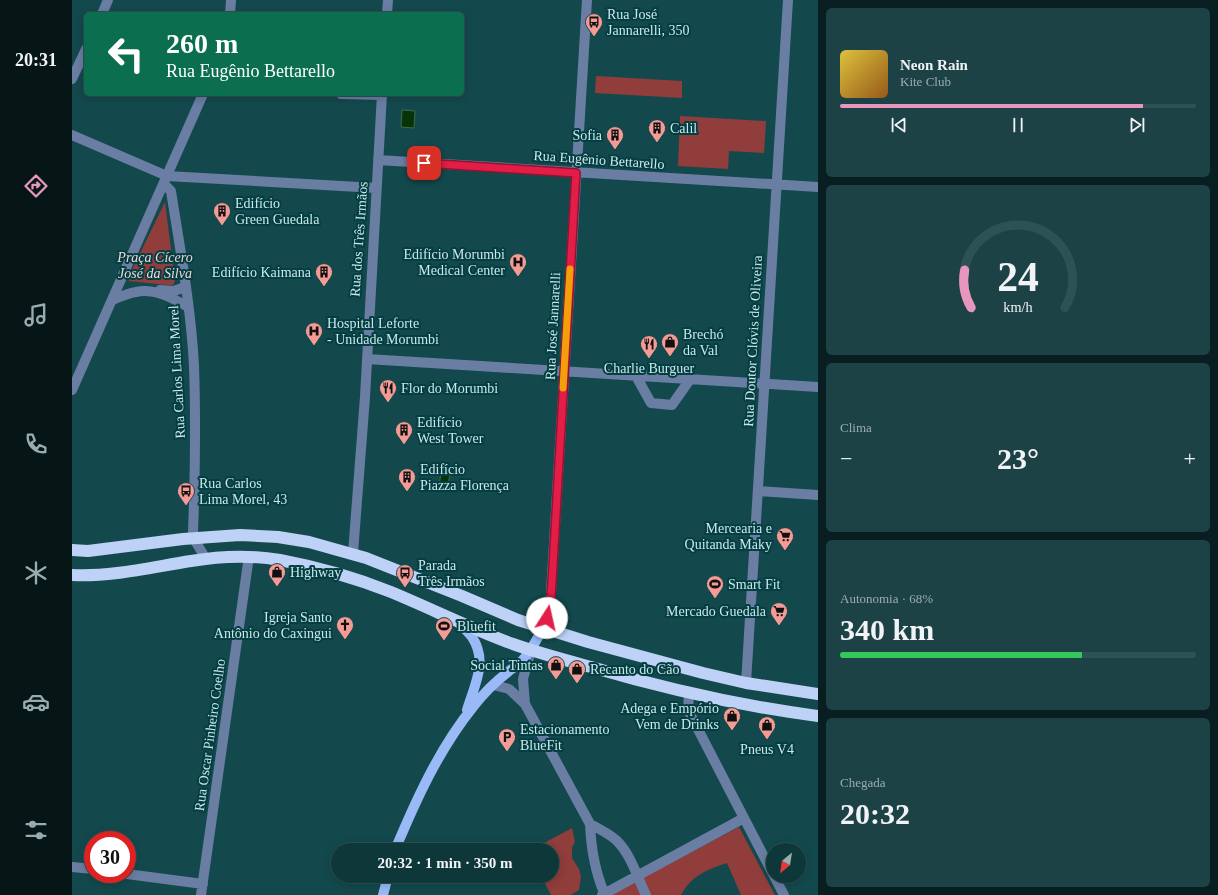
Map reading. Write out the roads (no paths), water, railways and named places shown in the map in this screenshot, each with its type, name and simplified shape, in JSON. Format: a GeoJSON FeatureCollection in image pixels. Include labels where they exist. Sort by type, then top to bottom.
{"type":"FeatureCollection","features":[{"type":"Feature","properties":{"kind":"highway"},"geometry":{"type":"LineString","coordinates":[[72,550],[88,551],[240,535],[278,537],[309,542],[353,553],[414,576],[518,620],[588,642],[746,683],[818,694]]}},
{"type":"Feature","properties":{"kind":"highway"},"geometry":{"type":"LineString","coordinates":[[72,575],[127,572],[206,559],[249,556],[279,560],[300,564],[390,592],[457,621],[531,650],[643,682],[689,693],[772,710],[818,716]]}},
{"type":"Feature","properties":{"kind":"main road"},"geometry":{"type":"LineString","coordinates":[[398,843],[409,816],[432,771],[465,717],[480,671],[478,648],[471,636],[457,621]]}},
{"type":"Feature","properties":{"kind":"main road","name":"Rua José Jannarelli"},"geometry":{"type":"LineString","coordinates":[[465,717],[482,696],[508,672],[518,665],[531,650],[543,628]]}},
{"type":"Feature","properties":{"kind":"main road"},"geometry":{"type":"LineString","coordinates":[[383,895],[386,883]]}},
{"type":"Feature","properties":{"kind":"street"},"geometry":{"type":"LineString","coordinates":[[103,12],[108,0]]}},
{"type":"Feature","properties":{"kind":"street"},"geometry":{"type":"LineString","coordinates":[[230,12],[231,0]]}},
{"type":"Feature","properties":{"kind":"street"},"geometry":{"type":"LineString","coordinates":[[387,12],[388,0]]}},
{"type":"Feature","properties":{"kind":"street","name":"Rua José Jannarelli"},"geometry":{"type":"LineString","coordinates":[[543,628],[550,608],[587,0]]}},
{"type":"Feature","properties":{"kind":"street","name":"Rua Doutor Clóvis de Oliveira"},"geometry":{"type":"LineString","coordinates":[[746,683],[765,383],[775,185],[788,0]]}},
{"type":"Feature","properties":{"kind":"street"},"geometry":{"type":"LineString","coordinates":[[72,79],[84,53]]}},
{"type":"Feature","properties":{"kind":"street"},"geometry":{"type":"LineString","coordinates":[[72,390],[202,96]]}},
{"type":"Feature","properties":{"kind":"street","name":"Rua dos Três Irmãos"},"geometry":{"type":"LineString","coordinates":[[353,553],[364,404],[382,96]]}},
{"type":"Feature","properties":{"kind":"street"},"geometry":{"type":"LineString","coordinates":[[72,135],[165,180],[376,188]]}},
{"type":"Feature","properties":{"kind":"street","name":"Rua Eugênio Bettarello"},"geometry":{"type":"LineString","coordinates":[[378,160],[818,188]]}},
{"type":"Feature","properties":{"kind":"street","name":"Rua Carlos Lima Morel"},"geometry":{"type":"LineString","coordinates":[[165,180],[171,191],[188,307],[194,365],[196,435],[193,533],[194,539],[206,559]]}},
{"type":"Feature","properties":{"kind":"street"},"geometry":{"type":"LineString","coordinates":[[120,282],[133,286],[174,291],[185,287]]}},
{"type":"Feature","properties":{"kind":"street"},"geometry":{"type":"LineString","coordinates":[[112,300],[135,292],[145,291],[168,296],[188,307]]}},
{"type":"Feature","properties":{"kind":"street"},"geometry":{"type":"LineString","coordinates":[[366,359],[818,387]]}},
{"type":"Feature","properties":{"kind":"street"},"geometry":{"type":"LineString","coordinates":[[636,376],[651,403],[662,405],[672,405],[691,378]]}},
{"type":"Feature","properties":{"kind":"street"},"geometry":{"type":"LineString","coordinates":[[758,491],[818,495]]}},
{"type":"Feature","properties":{"kind":"street","name":"Rua Oscar Pinheiro Coelho"},"geometry":{"type":"LineString","coordinates":[[202,895],[249,556]]}},
{"type":"Feature","properties":{"kind":"street"},"geometry":{"type":"LineString","coordinates":[[525,704],[523,679],[531,650]]}},
{"type":"Feature","properties":{"kind":"street"},"geometry":{"type":"LineString","coordinates":[[494,685],[509,689],[525,704],[590,824],[591,843],[595,864],[604,895],[636,876],[744,818]]}},
{"type":"Feature","properties":{"kind":"street"},"geometry":{"type":"LineString","coordinates":[[689,693],[688,710],[766,861]]}},
{"type":"Feature","properties":{"kind":"street"},"geometry":{"type":"LineString","coordinates":[[590,824],[617,841],[628,856],[646,895]]}},
{"type":"Feature","properties":{"kind":"street"},"geometry":{"type":"LineString","coordinates":[[72,867],[84,868]]}},
{"type":"Feature","properties":{"kind":"street"},"geometry":{"type":"LineString","coordinates":[[136,875],[203,884]]}},
{"type":"Feature","properties":{"kind":"street"},"geometry":{"type":"LineString","coordinates":[[777,883],[784,895]]}},
{"type":"Feature","properties":{"kind":"place","name":"Rua José Jannarelli, 350"},"geometry":{"type":"Point","coordinates":[594,37]}},
{"type":"Feature","properties":{"kind":"place","name":"Calil"},"geometry":{"type":"Point","coordinates":[657,143]}},
{"type":"Feature","properties":{"kind":"place","name":"Sofia"},"geometry":{"type":"Point","coordinates":[615,150]}},
{"type":"Feature","properties":{"kind":"place","name":"Edifício Green Guedala"},"geometry":{"type":"Point","coordinates":[222,226]}},
{"type":"Feature","properties":{"kind":"place","name":"Edifício Morumbi Medical Center"},"geometry":{"type":"Point","coordinates":[518,277]}},
{"type":"Feature","properties":{"kind":"place","name":"Edifício Kaimana"},"geometry":{"type":"Point","coordinates":[324,287]}},
{"type":"Feature","properties":{"kind":"place","name":"Hospital Leforte - Unidade Morumbi"},"geometry":{"type":"Point","coordinates":[314,346]}},
{"type":"Feature","properties":{"kind":"place","name":"Brechó da Val"},"geometry":{"type":"Point","coordinates":[670,357]}},
{"type":"Feature","properties":{"kind":"place","name":"Charlie Burguer"},"geometry":{"type":"Point","coordinates":[649,359]}},
{"type":"Feature","properties":{"kind":"place","name":"Flor do Morumbi"},"geometry":{"type":"Point","coordinates":[388,403]}},
{"type":"Feature","properties":{"kind":"place","name":"Edifício West Tower"},"geometry":{"type":"Point","coordinates":[404,445]}},
{"type":"Feature","properties":{"kind":"place","name":"Edifício Piazza Florença"},"geometry":{"type":"Point","coordinates":[407,492]}},
{"type":"Feature","properties":{"kind":"place","name":"Rua Carlos Lima Morel, 43"},"geometry":{"type":"Point","coordinates":[186,506]}},
{"type":"Feature","properties":{"kind":"place","name":"Mercearia e Quitanda Maky"},"geometry":{"type":"Point","coordinates":[785,551]}},
{"type":"Feature","properties":{"kind":"place","name":"Highway"},"geometry":{"type":"Point","coordinates":[277,587]}},
{"type":"Feature","properties":{"kind":"place","name":"Parada Três Irmãos"},"geometry":{"type":"Point","coordinates":[405,588]}},
{"type":"Feature","properties":{"kind":"place","name":"Smart Fit"},"geometry":{"type":"Point","coordinates":[715,599]}},
{"type":"Feature","properties":{"kind":"place","name":"Mercado Guedala"},"geometry":{"type":"Point","coordinates":[779,626]}},
{"type":"Feature","properties":{"kind":"place","name":"Igreja Santo Antônio do Caxingui"},"geometry":{"type":"Point","coordinates":[345,640]}},
{"type":"Feature","properties":{"kind":"place","name":"Bluefit"},"geometry":{"type":"Point","coordinates":[444,641]}},
{"type":"Feature","properties":{"kind":"place","name":"Social Tintas"},"geometry":{"type":"Point","coordinates":[556,680]}},
{"type":"Feature","properties":{"kind":"place","name":"Recanto do Cão"},"geometry":{"type":"Point","coordinates":[577,684]}},
{"type":"Feature","properties":{"kind":"place","name":"Adega e Empório Vem de Drinks"},"geometry":{"type":"Point","coordinates":[732,731]}},
{"type":"Feature","properties":{"kind":"place","name":"Pneus V4"},"geometry":{"type":"Point","coordinates":[767,740]}},
{"type":"Feature","properties":{"kind":"place","name":"Estacionamento BlueFit"},"geometry":{"type":"Point","coordinates":[507,752]}},
{"type":"Feature","properties":{"kind":"park label","name":"Praça Cícero José da Silva"},"geometry":{"type":"Point","coordinates":[155,266]}}]}
